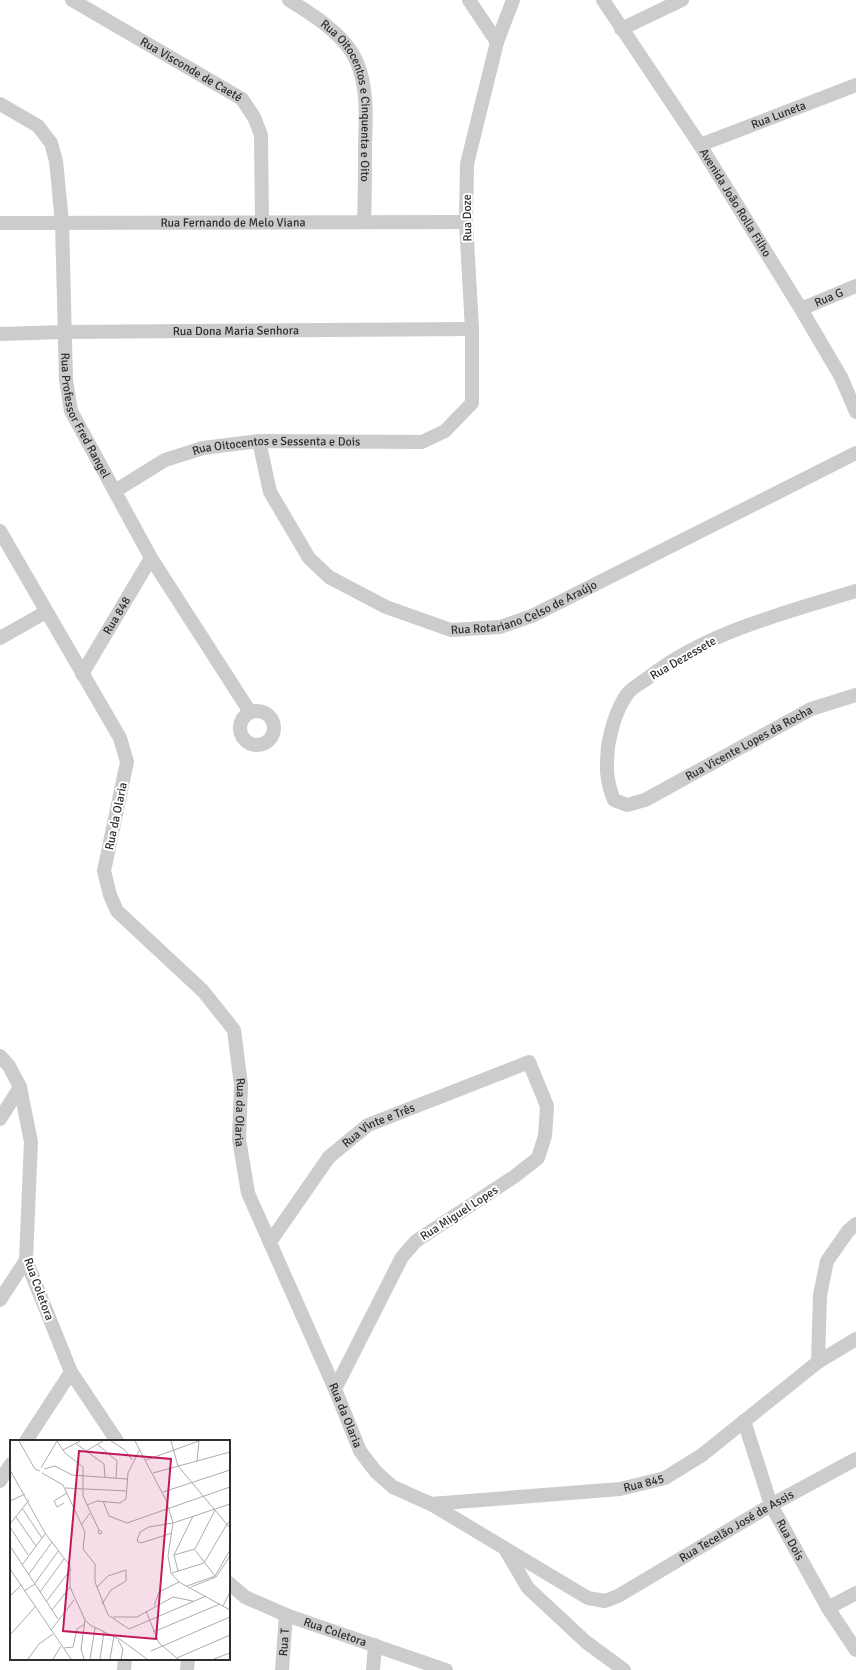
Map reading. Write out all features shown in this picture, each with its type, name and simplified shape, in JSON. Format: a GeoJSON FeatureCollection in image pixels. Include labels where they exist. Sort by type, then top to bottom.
{"type":"FeatureCollection","features":[{"type":"Feature","properties":{"kind":"street","name":"Rua Visconde de Caeté"},"geometry":{"type":"LineString","coordinates":[[72,0],[242,99],[254,117],[260,135],[262,222]]}},
{"type":"Feature","properties":{"kind":"street","name":"Rua Oitocentos e Cinquenta e Oito"},"geometry":{"type":"LineString","coordinates":[[289,0],[312,14],[337,34],[356,59],[364,84],[366,112],[364,222]]}},
{"type":"Feature","properties":{"kind":"street"},"geometry":{"type":"LineString","coordinates":[[469,0],[497,42]]}},
{"type":"Feature","properties":{"kind":"street","name":"Rua Doze"},"geometry":{"type":"LineString","coordinates":[[444,431],[472,403],[472,329],[466,222],[467,164],[497,42],[513,0]]}},
{"type":"Feature","properties":{"kind":"street","name":"Avenida João Rolla Filho"},"geometry":{"type":"LineString","coordinates":[[603,0],[621,29],[700,144],[841,377],[856,412]]}},
{"type":"Feature","properties":{"kind":"street"},"geometry":{"type":"LineString","coordinates":[[621,29],[682,0]]}},
{"type":"Feature","properties":{"kind":"street","name":"Rua Luneta"},"geometry":{"type":"LineString","coordinates":[[700,144],[856,85]]}},
{"type":"Feature","properties":{"kind":"street","name":"Rua Professor Fred Rangel"},"geometry":{"type":"LineString","coordinates":[[0,104],[38,126],[50,143],[56,161],[62,222],[66,380],[71,411],[151,558],[250,712]]}},
{"type":"Feature","properties":{"kind":"street","name":"Rua Fernando de Melo Viana"},"geometry":{"type":"LineString","coordinates":[[0,223],[466,222]]}},
{"type":"Feature","properties":{"kind":"street","name":"Rua G"},"geometry":{"type":"LineString","coordinates":[[801,309],[856,286]]}},
{"type":"Feature","properties":{"kind":"street","name":"Rua Dona Maria Senhora"},"geometry":{"type":"LineString","coordinates":[[0,334],[64,332],[472,329]]}},
{"type":"Feature","properties":{"kind":"street","name":"Rua Oitocentos e Sessenta e Dois"},"geometry":{"type":"LineString","coordinates":[[115,491],[165,460],[203,448],[259,441],[422,442],[444,431]]}},
{"type":"Feature","properties":{"kind":"street","name":"Rua Rotariano Celso de Araújo"},"geometry":{"type":"LineString","coordinates":[[259,441],[270,492],[309,558],[329,577],[386,606],[451,630],[500,627],[532,616],[856,453]]}},
{"type":"Feature","properties":{"kind":"street","name":"Rua da Olaria"},"geometry":{"type":"LineString","coordinates":[[0,531],[120,738],[127,762],[104,872],[110,894],[117,911],[203,991],[234,1030],[241,1084],[239,1139],[248,1193],[335,1389],[360,1451],[376,1472],[393,1487],[431,1504],[588,1598],[605,1601],[618,1596]]}},
{"type":"Feature","properties":{"kind":"street","name":"Rua 848"},"geometry":{"type":"LineString","coordinates":[[82,674],[151,558]]}},
{"type":"Feature","properties":{"kind":"street","name":"Rua Dezessete"},"geometry":{"type":"LineString","coordinates":[[644,800],[628,805],[614,800],[607,785],[605,769],[612,725],[628,693],[661,668],[700,645],[753,623],[856,591]]}},
{"type":"Feature","properties":{"kind":"street"},"geometry":{"type":"LineString","coordinates":[[0,638],[46,612]]}},
{"type":"Feature","properties":{"kind":"street","name":"Rua Vicente Lopes da Rocha"},"geometry":{"type":"LineString","coordinates":[[644,800],[811,709],[856,695]]}},
{"type":"Feature","properties":{"kind":"street","name":"Rua Coletora"},"geometry":{"type":"LineString","coordinates":[[0,1056],[9,1066],[20,1087],[31,1142],[26,1260],[71,1372],[115,1440]]}},
{"type":"Feature","properties":{"kind":"street","name":"Rua Vinte e Três"},"geometry":{"type":"LineString","coordinates":[[270,1242],[329,1157],[368,1125],[529,1062]]}},
{"type":"Feature","properties":{"kind":"street","name":"Rua Miguel Lopes"},"geometry":{"type":"LineString","coordinates":[[335,1389],[402,1257],[416,1241],[515,1176],[538,1158],[545,1136],[547,1106],[529,1062]]}},
{"type":"Feature","properties":{"kind":"street"},"geometry":{"type":"LineString","coordinates":[[0,1119],[20,1087]]}},
{"type":"Feature","properties":{"kind":"street"},"geometry":{"type":"LineString","coordinates":[[818,1362],[820,1295],[827,1261],[848,1230],[856,1224]]}},
{"type":"Feature","properties":{"kind":"street"},"geometry":{"type":"LineString","coordinates":[[0,1300],[26,1260]]}},
{"type":"Feature","properties":{"kind":"street","name":"Rua 845"},"geometry":{"type":"LineString","coordinates":[[431,1504],[620,1489],[666,1478],[702,1455],[818,1362],[856,1339]]}},
{"type":"Feature","properties":{"kind":"street"},"geometry":{"type":"LineString","coordinates":[[27,1440],[71,1372]]}},
{"type":"Feature","properties":{"kind":"street","name":"Rua Dois"},"geometry":{"type":"LineString","coordinates":[[744,1421],[771,1505],[828,1608],[856,1650]]}},
{"type":"Feature","properties":{"kind":"street","name":"Rua Tecelão José de Assis"},"geometry":{"type":"LineString","coordinates":[[618,1596],[771,1505],[856,1459]]}},
{"type":"Feature","properties":{"kind":"street"},"geometry":{"type":"LineString","coordinates":[[0,1481],[10,1466]]}},
{"type":"Feature","properties":{"kind":"street"},"geometry":{"type":"LineString","coordinates":[[503,1547],[528,1588],[586,1642],[624,1670]]}},
{"type":"Feature","properties":{"kind":"street","name":"Rua Coletora"},"geometry":{"type":"LineString","coordinates":[[230,1584],[245,1597],[286,1615],[446,1670]]}},
{"type":"Feature","properties":{"kind":"street"},"geometry":{"type":"LineString","coordinates":[[828,1608],[856,1593]]}},
{"type":"Feature","properties":{"kind":"street","name":"Rua T"},"geometry":{"type":"LineString","coordinates":[[282,1670],[286,1615]]}},
{"type":"Feature","properties":{"kind":"street"},"geometry":{"type":"LineString","coordinates":[[373,1670],[375,1645]]}},
{"type":"Feature","properties":{"kind":"street"},"geometry":{"type":"LineString","coordinates":[[124,1670],[125,1660]]}},
{"type":"Feature","properties":{"kind":"street"},"geometry":{"type":"LineString","coordinates":[[187,1670],[188,1660]]}}]}
